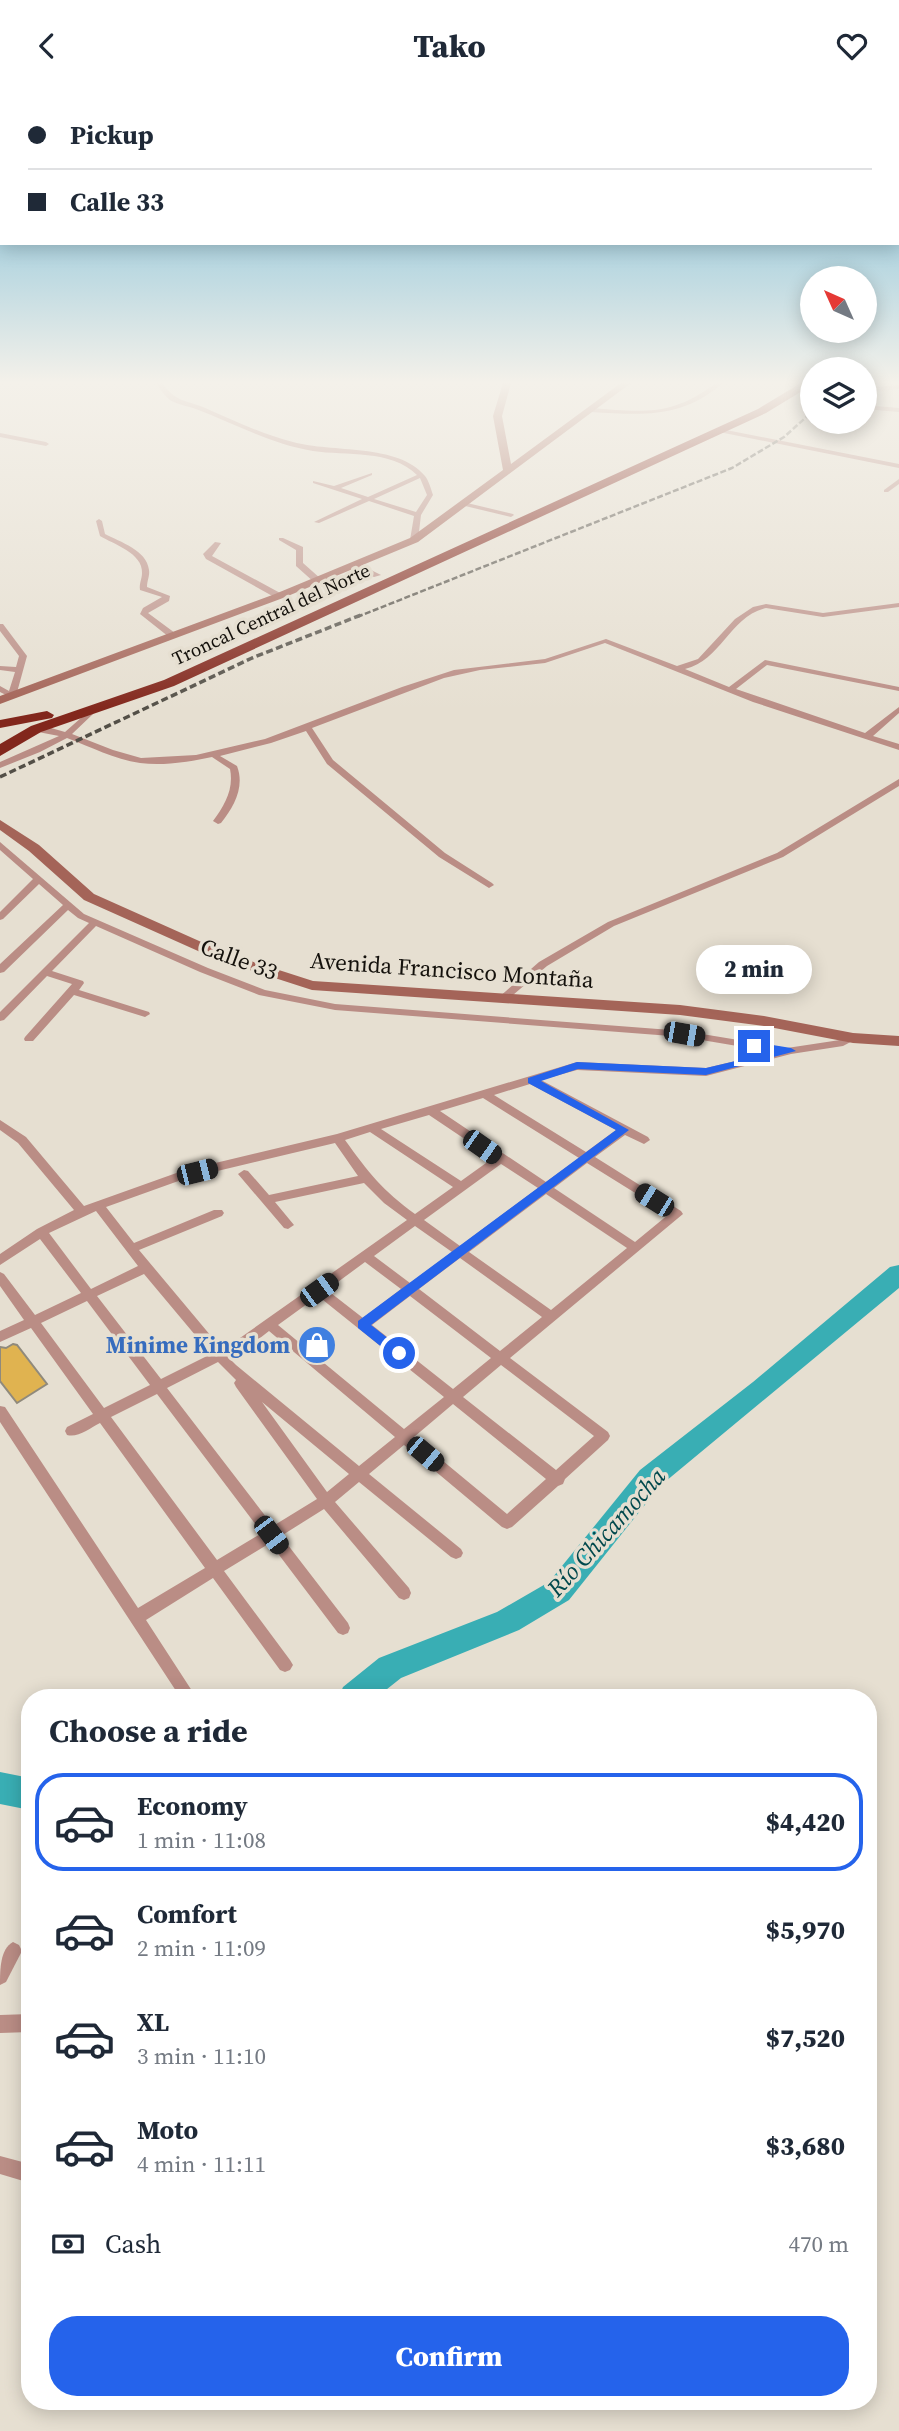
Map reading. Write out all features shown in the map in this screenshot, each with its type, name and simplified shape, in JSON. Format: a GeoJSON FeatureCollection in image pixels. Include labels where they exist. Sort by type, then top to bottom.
{"type":"FeatureCollection","features":[{"type":"Feature","properties":{"kind":"highway","name":"Troncal Central del Norte"},"geometry":{"type":"LineString","coordinates":[[0,725],[56,713],[122,692],[561,492]]}},
{"type":"Feature","properties":{"kind":"highway","name":"Troncal Central del Norte"},"geometry":{"type":"LineString","coordinates":[[5,747],[36,729],[169,683],[587,492]]}},
{"type":"Feature","properties":{"kind":"highway"},"geometry":{"type":"LineString","coordinates":[[0,725],[10,732],[5,747]]}},
{"type":"Feature","properties":{"kind":"street"},"geometry":{"type":"LineString","coordinates":[[349,492],[433,526]]}},
{"type":"Feature","properties":{"kind":"street"},"geometry":{"type":"LineString","coordinates":[[317,522],[382,492]]}},
{"type":"Feature","properties":{"kind":"street"},"geometry":{"type":"LineString","coordinates":[[414,540],[417,519],[430,495],[429,492]]}},
{"type":"Feature","properties":{"kind":"street"},"geometry":{"type":"LineString","coordinates":[[0,700],[356,566],[414,540],[479,492]]}},
{"type":"Feature","properties":{"kind":"street"},"geometry":{"type":"LineString","coordinates":[[463,504],[511,515]]}},
{"type":"Feature","properties":{"kind":"street"},"geometry":{"type":"LineString","coordinates":[[99,521],[102,535],[137,555],[146,571],[144,588],[166,596],[166,599],[146,610],[144,614],[172,635]]}},
{"type":"Feature","properties":{"kind":"street"},"geometry":{"type":"LineString","coordinates":[[281,539],[300,549],[299,564],[318,581]]}},
{"type":"Feature","properties":{"kind":"street"},"geometry":{"type":"LineString","coordinates":[[217,543],[207,554],[209,557],[279,596]]}},
{"type":"Feature","properties":{"kind":"street"},"geometry":{"type":"LineString","coordinates":[[356,566],[377,575]]}},
{"type":"Feature","properties":{"kind":"street"},"geometry":{"type":"LineString","coordinates":[[679,668],[702,660],[721,638],[752,610],[761,606],[823,615],[899,605]]}},
{"type":"Feature","properties":{"kind":"street"},"geometry":{"type":"LineString","coordinates":[[0,627],[23,656],[12,695]]}},
{"type":"Feature","properties":{"kind":"street"},"geometry":{"type":"LineString","coordinates":[[36,729],[134,760],[216,757],[309,729],[439,676],[490,666],[554,659],[602,641],[609,641],[730,690],[899,747]]}},
{"type":"Feature","properties":{"kind":"street"},"geometry":{"type":"LineString","coordinates":[[730,690],[765,662],[899,689]]}},
{"type":"Feature","properties":{"kind":"street"},"geometry":{"type":"LineString","coordinates":[[0,668],[19,670]]}},
{"type":"Feature","properties":{"kind":"street"},"geometry":{"type":"LineString","coordinates":[[0,688],[12,695]]}},
{"type":"Feature","properties":{"kind":"street"},"geometry":{"type":"LineString","coordinates":[[867,736],[899,709]]}},
{"type":"Feature","properties":{"kind":"street"},"geometry":{"type":"LineString","coordinates":[[0,765],[64,736],[80,725],[90,712]]}},
{"type":"Feature","properties":{"kind":"street"},"geometry":{"type":"LineString","coordinates":[[309,729],[330,762],[442,855],[489,885]]}},
{"type":"Feature","properties":{"kind":"street"},"geometry":{"type":"LineString","coordinates":[[216,757],[234,768],[236,779],[231,800],[218,821]]}},
{"type":"Feature","properties":{"kind":"street"},"geometry":{"type":"LineString","coordinates":[[503,998],[543,964],[590,935],[780,855],[899,782]]}},
{"type":"Feature","properties":{"kind":"street","name":"Avenida Francisco Montaña"},"geometry":{"type":"LineString","coordinates":[[0,824],[34,848],[89,897],[220,956],[312,985],[680,1010],[764,1021],[853,1038],[899,1041]]}},
{"type":"Feature","properties":{"kind":"street","name":"Calle 33"},"geometry":{"type":"LineString","coordinates":[[0,845],[66,906],[94,923],[263,993],[302,1002],[349,1008],[684,1034],[791,1051]]}},
{"type":"Feature","properties":{"kind":"street"},"geometry":{"type":"LineString","coordinates":[[0,917],[39,879]]}},
{"type":"Feature","properties":{"kind":"street"},"geometry":{"type":"LineString","coordinates":[[0,969],[66,906]]}},
{"type":"Feature","properties":{"kind":"street"},"geometry":{"type":"LineString","coordinates":[[0,1018],[94,923]]}},
{"type":"Feature","properties":{"kind":"street"},"geometry":{"type":"LineString","coordinates":[[29,1039],[79,982],[46,972]]}},
{"type":"Feature","properties":{"kind":"street"},"geometry":{"type":"LineString","coordinates":[[72,991],[145,1014]]}},
{"type":"Feature","properties":{"kind":"street"},"geometry":{"type":"LineString","coordinates":[[0,1261],[41,1232],[82,1210],[182,1175],[338,1138],[577,1066],[706,1072],[791,1051],[843,1043],[853,1038]]}},
{"type":"Feature","properties":{"kind":"street"},"geometry":{"type":"LineString","coordinates":[[531,1080],[644,1140]]}},
{"type":"Feature","properties":{"kind":"street"},"geometry":{"type":"LineString","coordinates":[[137,1617],[326,1501],[677,1214],[485,1094]]}},
{"type":"Feature","properties":{"kind":"street"},"geometry":{"type":"LineString","coordinates":[[430,1110],[499,1159],[635,1248]]}},
{"type":"Feature","properties":{"kind":"street"},"geometry":{"type":"LineString","coordinates":[[0,1124],[22,1140],[82,1210]]}},
{"type":"Feature","properties":{"kind":"street"},"geometry":{"type":"LineString","coordinates":[[372,1128],[461,1188]]}},
{"type":"Feature","properties":{"kind":"street"},"geometry":{"type":"LineString","coordinates":[[362,1325],[624,1130]]}},
{"type":"Feature","properties":{"kind":"street"},"geometry":{"type":"LineString","coordinates":[[338,1138],[366,1178],[415,1221],[551,1317]]}},
{"type":"Feature","properties":{"kind":"street"},"geometry":{"type":"LineString","coordinates":[[72,1431],[218,1356],[270,1325],[499,1159]]}},
{"type":"Feature","properties":{"kind":"street"},"geometry":{"type":"LineString","coordinates":[[244,1174],[288,1225]]}},
{"type":"Feature","properties":{"kind":"street"},"geometry":{"type":"LineString","coordinates":[[266,1200],[366,1178]]}},
{"type":"Feature","properties":{"kind":"street"},"geometry":{"type":"LineString","coordinates":[[97,1204],[146,1268],[231,1369],[456,1553]]}},
{"type":"Feature","properties":{"kind":"street"},"geometry":{"type":"LineString","coordinates":[[131,1249],[218,1213]]}},
{"type":"Feature","properties":{"kind":"street"},"geometry":{"type":"LineString","coordinates":[[41,1232],[343,1628]]}},
{"type":"Feature","properties":{"kind":"street"},"geometry":{"type":"LineString","coordinates":[[270,1325],[507,1523],[558,1480],[603,1436],[366,1256]]}},
{"type":"Feature","properties":{"kind":"street"},"geometry":{"type":"LineString","coordinates":[[0,1337],[146,1268]]}},
{"type":"Feature","properties":{"kind":"street"},"geometry":{"type":"LineString","coordinates":[[0,1277],[285,1665]]}},
{"type":"Feature","properties":{"kind":"street"},"geometry":{"type":"LineString","coordinates":[[319,1290],[558,1480]]}},
{"type":"Feature","properties":{"kind":"street"},"geometry":{"type":"LineString","coordinates":[[231,1369],[326,1501],[404,1593]]}},
{"type":"Feature","properties":{"kind":"street"},"geometry":{"type":"LineString","coordinates":[[0,1411],[183,1689]]}},
{"type":"Feature","properties":{"kind":"street"},"geometry":{"type":"LineString","coordinates":[[0,1976],[13,1951]]}},
{"type":"Feature","properties":{"kind":"street"},"geometry":{"type":"LineString","coordinates":[[0,2024],[21,2023]]}},
{"type":"Feature","properties":{"kind":"street"},"geometry":{"type":"LineString","coordinates":[[0,2165],[21,2171]]}},
{"type":"Feature","properties":{"kind":"building"},"geometry":{"type":"Polygon","coordinates":[[[17,1345],[47,1384],[17,1403],[0,1381],[0,1347],[6,1348],[17,1345]]]}},
{"type":"Feature","properties":{"kind":"waterway","name":"Río Chicamocha"},"geometry":{"type":"LineString","coordinates":[[364,1689],[390,1668],[508,1621],[559,1591],[650,1478],[762,1389],[899,1274]]}},
{"type":"Feature","properties":{"kind":"waterway","name":"Río Chicamocha"},"geometry":{"type":"LineString","coordinates":[[0,1788],[21,1792]]}},
{"type":"Feature","properties":{"kind":"railway"},"geometry":{"type":"LineString","coordinates":[[357,617],[671,492]]}},
{"type":"Feature","properties":{"kind":"railway"},"geometry":{"type":"LineString","coordinates":[[0,777],[252,658],[361,615]]}},
{"type":"Feature","properties":{"kind":"place","name":"Minime Kingdom"},"geometry":{"type":"Point","coordinates":[317,1345]}},
{"type":"Feature","properties":{"kind":"route"},"geometry":{"type":"LineString","coordinates":[[399,1353],[362,1325],[624,1130],[531,1080],[577,1066],[706,1072],[791,1051],[754,1046]]}}]}
